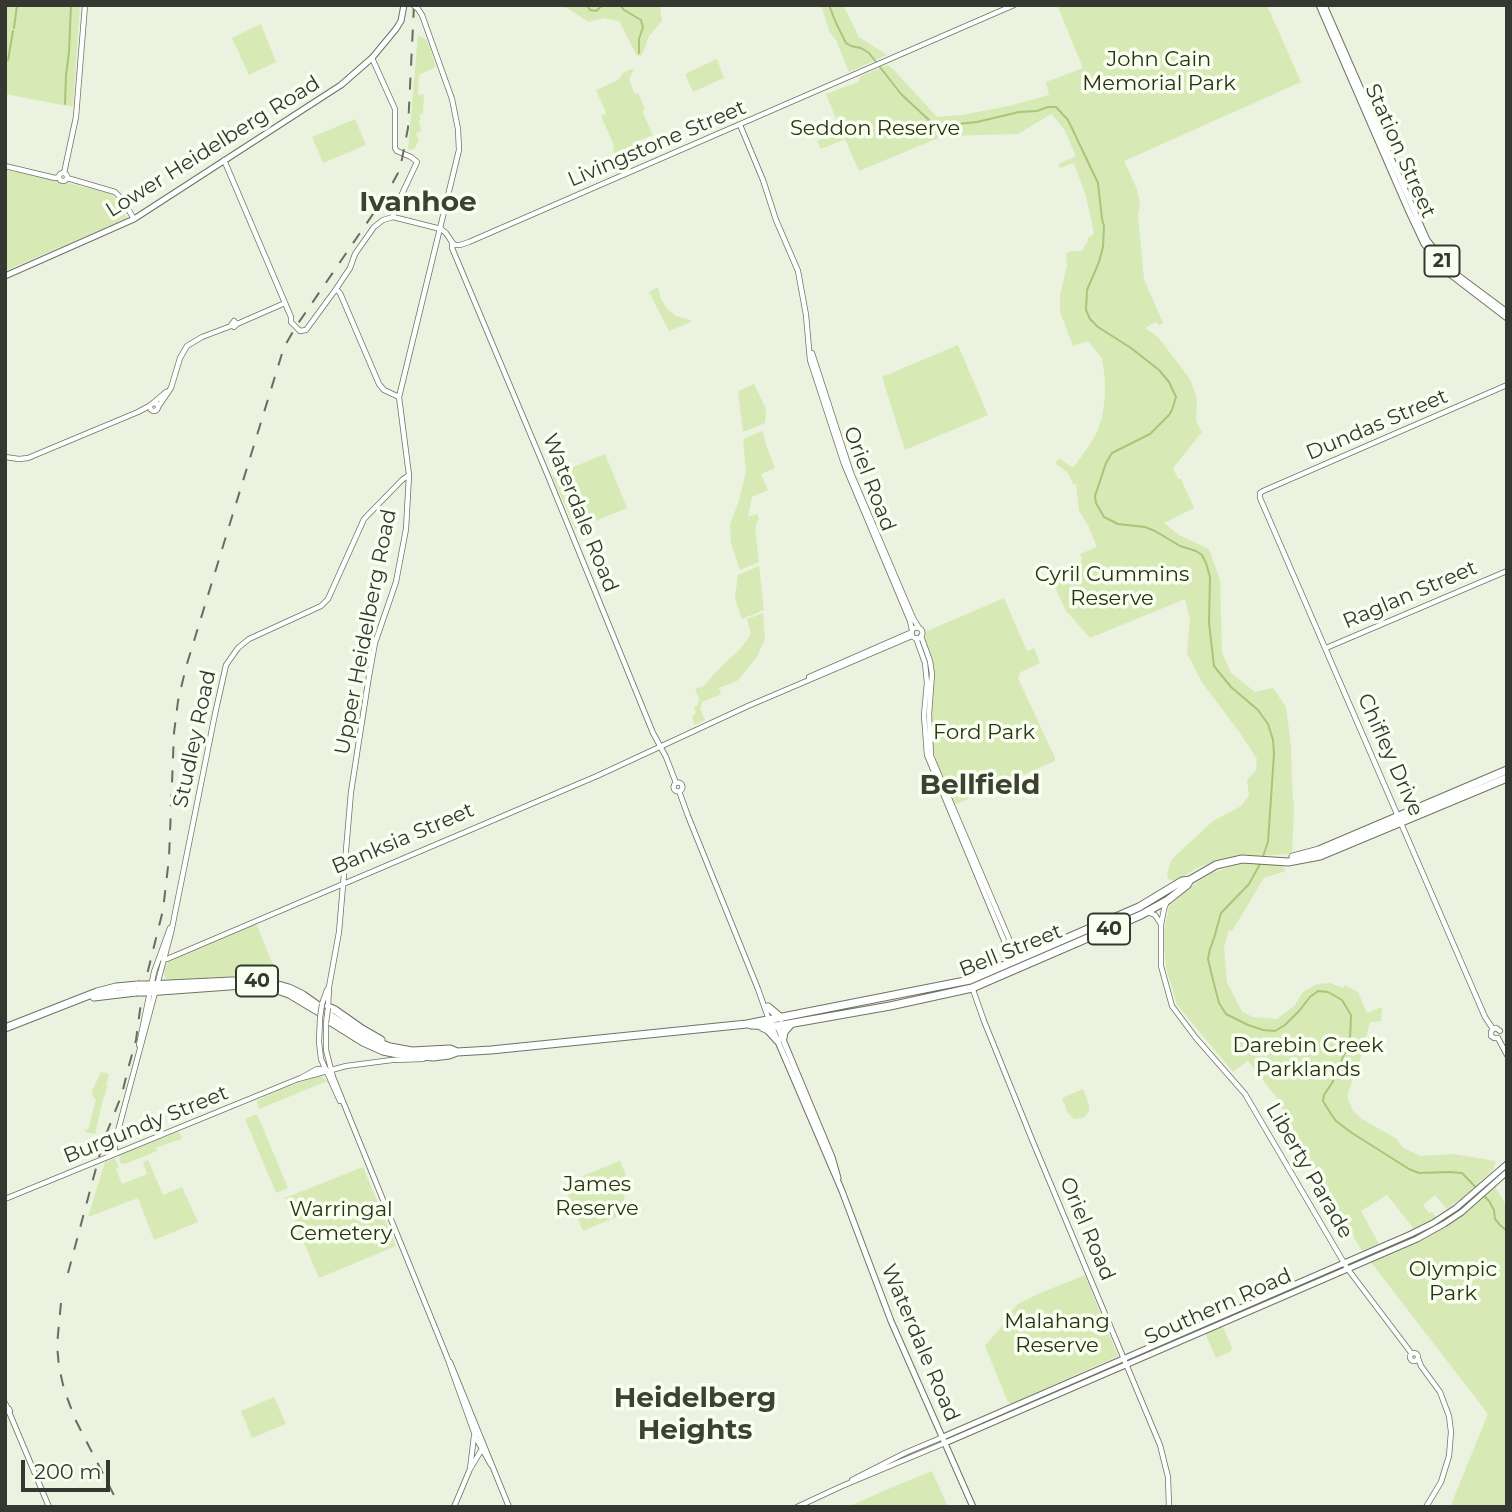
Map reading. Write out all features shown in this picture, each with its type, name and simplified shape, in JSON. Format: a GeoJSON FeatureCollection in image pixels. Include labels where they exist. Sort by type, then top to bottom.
{"type":"FeatureCollection","features":[{"type":"Feature","properties":{"kind":"highway","name":"Bell Street"},"geometry":{"type":"LineString","coordinates":[[775,1022],[792,1024],[890,1006],[970,984],[1124,918],[1182,881],[1190,880],[1216,865],[1242,859],[1282,860],[1319,849],[1401,819],[1476,787],[1507,770]]}},
{"type":"Feature","properties":{"kind":"highway","name":"Bell Street"},"geometry":{"type":"LineString","coordinates":[[1476,787],[1507,778]]}},
{"type":"Feature","properties":{"kind":"highway","name":"Bell Street"},"geometry":{"type":"LineString","coordinates":[[1124,918],[1147,912],[1168,900],[1190,880]]}},
{"type":"Feature","properties":{"kind":"highway","name":"40"},"geometry":{"type":"LineString","coordinates":[[152,988],[167,984],[264,981],[303,995],[353,1038],[383,1051],[433,1057]]}},
{"type":"Feature","properties":{"kind":"highway","name":"Bell Street"},"geometry":{"type":"LineString","coordinates":[[433,1057],[457,1052],[775,1022],[970,984]]}},
{"type":"Feature","properties":{"kind":"highway","name":"40"},"geometry":{"type":"LineString","coordinates":[[5,1030],[92,998],[152,988],[265,986],[289,993],[324,1012]]}},
{"type":"Feature","properties":{"kind":"highway"},"geometry":{"type":"LineString","coordinates":[[766,1008],[775,1022]]}},
{"type":"Feature","properties":{"kind":"highway"},"geometry":{"type":"LineString","coordinates":[[766,1008],[759,1024],[780,1039],[792,1024]]}},
{"type":"Feature","properties":{"kind":"highway","name":"Bell Street"},"geometry":{"type":"LineString","coordinates":[[324,1012],[353,1031],[380,1044],[402,1050],[450,1049],[457,1052]]}},
{"type":"Feature","properties":{"kind":"main road","name":"Lower Heidelberg Road"},"geometry":{"type":"LineString","coordinates":[[5,276],[134,219],[344,83],[372,58],[396,29],[401,21],[404,5]]}},
{"type":"Feature","properties":{"kind":"main road","name":"Station Street"},"geometry":{"type":"LineString","coordinates":[[1322,5],[1427,240],[1452,271],[1507,312]]}},
{"type":"Feature","properties":{"kind":"main road","name":"Station Street"},"geometry":{"type":"LineString","coordinates":[[1322,5],[1424,244],[1447,272],[1507,318]]}},
{"type":"Feature","properties":{"kind":"main road","name":"Waterdale Road"},"geometry":{"type":"LineString","coordinates":[[775,1022],[821,1139],[832,1157],[891,1321],[973,1507]]}},
{"type":"Feature","properties":{"kind":"main road"},"geometry":{"type":"LineString","coordinates":[[1494,1178],[1507,1164]]}},
{"type":"Feature","properties":{"kind":"main road"},"geometry":{"type":"LineString","coordinates":[[1494,1178],[1507,1172]]}},
{"type":"Feature","properties":{"kind":"main road","name":"Southern Road"},"geometry":{"type":"LineString","coordinates":[[944,1440],[1346,1266],[1431,1232],[1462,1212],[1494,1178]]}},
{"type":"Feature","properties":{"kind":"street"},"geometry":{"type":"LineString","coordinates":[[63,176],[76,117],[85,5]]}},
{"type":"Feature","properties":{"kind":"street","name":"Livingstone Street"},"geometry":{"type":"LineString","coordinates":[[460,246],[1014,5]]}},
{"type":"Feature","properties":{"kind":"street","name":"Upper Heidelberg Road"},"geometry":{"type":"LineString","coordinates":[[328,1070],[324,998],[329,987],[341,914],[351,792],[375,643],[396,582],[406,529],[409,475],[399,397],[458,155],[458,129],[448,87],[422,15],[415,7]]}},
{"type":"Feature","properties":{"kind":"street"},"geometry":{"type":"LineString","coordinates":[[372,58],[395,109],[395,148],[417,162],[395,206],[393,217]]}},
{"type":"Feature","properties":{"kind":"street"},"geometry":{"type":"LineString","coordinates":[[745,138],[747,126],[757,118]]}},
{"type":"Feature","properties":{"kind":"street","name":"Oriel Road"},"geometry":{"type":"LineString","coordinates":[[740,125],[798,271],[816,368],[851,477],[915,634],[930,661],[931,756],[1017,965]]}},
{"type":"Feature","properties":{"kind":"street"},"geometry":{"type":"LineString","coordinates":[[224,160],[291,317],[302,331],[310,325],[336,289],[374,227],[383,220],[393,217],[440,229]]}},
{"type":"Feature","properties":{"kind":"street"},"geometry":{"type":"LineString","coordinates":[[5,166],[55,178],[63,176],[115,192],[134,219]]}},
{"type":"Feature","properties":{"kind":"street","name":"Waterdale Road"},"geometry":{"type":"LineString","coordinates":[[440,229],[452,242],[455,255],[653,733],[676,783],[682,785],[679,791],[688,816],[766,1008],[775,1022]]}},
{"type":"Feature","properties":{"kind":"street"},"geometry":{"type":"LineString","coordinates":[[452,242],[460,246],[455,255]]}},
{"type":"Feature","properties":{"kind":"street"},"geometry":{"type":"LineString","coordinates":[[336,289],[379,384],[399,397]]}},
{"type":"Feature","properties":{"kind":"street"},"geometry":{"type":"LineString","coordinates":[[5,457],[28,458],[153,407],[169,392],[180,358],[187,346],[202,337],[285,303]]}},
{"type":"Feature","properties":{"kind":"street","name":"Dundas Street"},"geometry":{"type":"LineString","coordinates":[[1260,493],[1507,385]]}},
{"type":"Feature","properties":{"kind":"street","name":"Studley Road"},"geometry":{"type":"LineString","coordinates":[[115,1154],[111,1151],[152,988],[172,925],[226,664],[249,639],[321,606],[328,598],[364,519],[409,475]]}},
{"type":"Feature","properties":{"kind":"street","name":"Oriel Road"},"geometry":{"type":"LineString","coordinates":[[851,477],[913,618],[922,630],[915,634]]}},
{"type":"Feature","properties":{"kind":"street","name":"Chifley Drive"},"geometry":{"type":"LineString","coordinates":[[1260,493],[1485,1017],[1493,1029]]}},
{"type":"Feature","properties":{"kind":"street","name":"Raglan Street"},"geometry":{"type":"LineString","coordinates":[[1326,649],[1507,571]]}},
{"type":"Feature","properties":{"kind":"street","name":"Banksia Street"},"geometry":{"type":"LineString","coordinates":[[161,958],[167,959],[660,748],[748,704],[915,634]]}},
{"type":"Feature","properties":{"kind":"street"},"geometry":{"type":"LineString","coordinates":[[653,733],[670,742],[666,757]]}},
{"type":"Feature","properties":{"kind":"street","name":"Liberty Parade"},"geometry":{"type":"LineString","coordinates":[[1168,900],[1161,925],[1161,970],[1172,1006],[1250,1101],[1346,1266],[1412,1354],[1410,1358],[1416,1360],[1437,1390],[1448,1421],[1449,1456],[1441,1482],[1426,1507]]}},
{"type":"Feature","properties":{"kind":"street"},"geometry":{"type":"LineString","coordinates":[[1147,912],[1155,915],[1161,925]]}},
{"type":"Feature","properties":{"kind":"street","name":"Studley Road"},"geometry":{"type":"LineString","coordinates":[[152,988],[161,971],[161,958]]}},
{"type":"Feature","properties":{"kind":"street"},"geometry":{"type":"LineString","coordinates":[[161,971],[167,984]]}},
{"type":"Feature","properties":{"kind":"street","name":"Oriel Road"},"geometry":{"type":"LineString","coordinates":[[970,984],[1163,1451],[1168,1477],[1169,1507]]}},
{"type":"Feature","properties":{"kind":"street","name":"Upper Heidelberg Road"},"geometry":{"type":"LineString","coordinates":[[329,987],[330,996],[318,1042],[321,1057],[346,1111],[447,1357],[474,1432],[483,1446]]}},
{"type":"Feature","properties":{"kind":"street"},"geometry":{"type":"LineString","coordinates":[[324,998],[330,996]]}},
{"type":"Feature","properties":{"kind":"street"},"geometry":{"type":"LineString","coordinates":[[1500,1031],[1507,1028]]}},
{"type":"Feature","properties":{"kind":"street"},"geometry":{"type":"LineString","coordinates":[[1500,1031],[1493,1029],[1491,1036],[1497,1038],[1507,1055]]}},
{"type":"Feature","properties":{"kind":"street"},"geometry":{"type":"LineString","coordinates":[[1497,1038],[1500,1031]]}},
{"type":"Feature","properties":{"kind":"street"},"geometry":{"type":"LineString","coordinates":[[304,1075],[321,1057]]}},
{"type":"Feature","properties":{"kind":"street","name":"Bell Street"},"geometry":{"type":"LineString","coordinates":[[328,1070],[433,1057]]}},
{"type":"Feature","properties":{"kind":"street"},"geometry":{"type":"LineString","coordinates":[[319,1074],[332,1079],[341,1067]]}},
{"type":"Feature","properties":{"kind":"street","name":"Burgundy Street"},"geometry":{"type":"LineString","coordinates":[[298,1079],[318,1069],[328,1070]]}},
{"type":"Feature","properties":{"kind":"street","name":"Burgundy Street"},"geometry":{"type":"LineString","coordinates":[[5,1199],[298,1079],[328,1070]]}},
{"type":"Feature","properties":{"kind":"street","name":"Upper Heidelberg Road"},"geometry":{"type":"LineString","coordinates":[[447,1357],[483,1446]]}},
{"type":"Feature","properties":{"kind":"street"},"geometry":{"type":"LineString","coordinates":[[5,1403],[50,1507]]}},
{"type":"Feature","properties":{"kind":"street"},"geometry":{"type":"LineString","coordinates":[[474,1432],[475,1456]]}},
{"type":"Feature","properties":{"kind":"street","name":"Southern Road"},"geometry":{"type":"LineString","coordinates":[[797,1507],[894,1458],[944,1440]]}},
{"type":"Feature","properties":{"kind":"street"},"geometry":{"type":"LineString","coordinates":[[454,1507],[475,1456],[483,1446]]}},
{"type":"Feature","properties":{"kind":"street"},"geometry":{"type":"LineString","coordinates":[[483,1446],[491,1465]]}},
{"type":"Feature","properties":{"kind":"street"},"geometry":{"type":"LineString","coordinates":[[483,1446],[509,1507]]}},
{"type":"Feature","properties":{"kind":"street"},"geometry":{"type":"LineString","coordinates":[[475,1456],[487,1458]]}},
{"type":"Feature","properties":{"kind":"green space"},"geometry":{"type":"Polygon","coordinates":[[[5,5],[80,5],[73,107],[5,94],[5,5]]]}},
{"type":"Feature","properties":{"kind":"green space"},"geometry":{"type":"Polygon","coordinates":[[[562,5],[660,5],[662,21],[649,36],[642,55],[637,56],[619,21],[604,18],[589,22],[562,5]]]}},
{"type":"Feature","properties":{"kind":"green space"},"geometry":{"type":"Polygon","coordinates":[[[821,5],[843,5],[859,37],[887,55],[849,72],[836,40],[830,33],[821,5]]]}},
{"type":"Feature","properties":{"kind":"green space"},"geometry":{"type":"Polygon","coordinates":[[[1057,5],[1267,5],[1301,82],[1124,161],[1137,189],[1140,204],[1138,216],[1144,279],[1163,323],[1159,325],[1156,322],[1145,328],[1158,337],[1190,379],[1197,398],[1196,421],[1202,432],[1173,468],[1194,508],[1164,523],[1179,535],[1209,549],[1220,580],[1222,652],[1231,673],[1255,692],[1273,688],[1286,707],[1291,745],[1294,807],[1292,854],[1232,857],[1199,867],[1175,881],[1168,879],[1167,874],[1172,859],[1213,821],[1241,806],[1249,795],[1247,780],[1256,770],[1257,759],[1201,681],[1187,653],[1190,620],[1185,599],[1090,638],[1066,611],[1053,583],[1054,579],[1079,568],[1082,559],[1080,554],[1097,547],[1079,511],[1076,484],[1073,484],[1068,473],[1055,463],[1059,458],[1073,468],[1096,434],[1105,397],[1102,358],[1088,341],[1073,346],[1060,312],[1060,296],[1067,265],[1066,254],[1070,251],[1083,251],[1088,238],[1094,234],[1086,196],[1074,163],[1060,168],[1058,164],[1076,156],[1064,129],[1051,114],[1018,134],[943,136],[859,171],[845,139],[821,149],[817,141],[841,131],[826,94],[858,82],[861,76],[887,65],[937,117],[1009,106],[1049,95],[1046,82],[1083,68],[1057,5]]]}},
{"type":"Feature","properties":{"kind":"green space"},"geometry":{"type":"Polygon","coordinates":[[[261,24],[276,62],[249,75],[232,38],[261,24]]]}},
{"type":"Feature","properties":{"kind":"green space"},"geometry":{"type":"Polygon","coordinates":[[[418,35],[427,40],[436,67],[419,75],[418,95],[424,94],[423,113],[419,115],[421,120],[418,121],[422,131],[416,133],[419,141],[414,149],[408,150],[418,35]]]}},
{"type":"Feature","properties":{"kind":"green space"},"geometry":{"type":"Polygon","coordinates":[[[717,59],[724,78],[693,92],[685,74],[717,59]]]}},
{"type":"Feature","properties":{"kind":"green space"},"geometry":{"type":"Polygon","coordinates":[[[634,68],[629,80],[645,109],[642,111],[653,135],[638,141],[641,147],[622,155],[629,169],[616,174],[613,143],[601,116],[606,113],[596,90],[618,80],[623,73],[634,68]]]}},
{"type":"Feature","properties":{"kind":"green space"},"geometry":{"type":"Polygon","coordinates":[[[355,119],[366,145],[323,163],[312,137],[355,119]]]}},
{"type":"Feature","properties":{"kind":"green space"},"geometry":{"type":"Polygon","coordinates":[[[5,170],[111,194],[127,218],[5,271],[5,170]]]}},
{"type":"Feature","properties":{"kind":"green space"},"geometry":{"type":"Polygon","coordinates":[[[658,287],[667,309],[691,322],[669,331],[649,292],[658,287]]]}},
{"type":"Feature","properties":{"kind":"green space"},"geometry":{"type":"Polygon","coordinates":[[[958,345],[988,415],[905,450],[882,377],[958,345]]]}},
{"type":"Feature","properties":{"kind":"green space"},"geometry":{"type":"Polygon","coordinates":[[[754,384],[766,409],[765,423],[743,432],[738,391],[754,384]]]}},
{"type":"Feature","properties":{"kind":"green space"},"geometry":{"type":"Polygon","coordinates":[[[763,431],[775,468],[761,474],[768,490],[752,497],[748,517],[757,514],[759,518],[755,528],[759,562],[740,570],[731,543],[730,524],[746,472],[743,439],[763,431]]]}},
{"type":"Feature","properties":{"kind":"green space"},"geometry":{"type":"Polygon","coordinates":[[[605,454],[627,508],[575,529],[552,476],[605,454]]]}},
{"type":"Feature","properties":{"kind":"green space"},"geometry":{"type":"Polygon","coordinates":[[[759,566],[764,610],[742,619],[735,598],[738,575],[759,566]]]}},
{"type":"Feature","properties":{"kind":"green space","name":"Ford Park"},"geometry":{"type":"Polygon","coordinates":[[[1004,598],[1027,651],[1034,648],[1040,663],[1021,672],[1018,678],[1055,761],[954,804],[938,769],[932,744],[931,660],[924,635],[927,631],[1004,598]]]}},
{"type":"Feature","properties":{"kind":"green space"},"geometry":{"type":"Polygon","coordinates":[[[763,613],[765,639],[757,657],[737,681],[719,688],[721,694],[702,702],[700,709],[705,720],[695,725],[692,716],[696,713],[694,707],[698,705],[699,699],[695,689],[704,686],[741,648],[751,634],[747,619],[763,613]]]}},
{"type":"Feature","properties":{"kind":"green space","name":"Darebin Creek Parklands"},"geometry":{"type":"Polygon","coordinates":[[[1241,864],[1281,865],[1286,871],[1264,878],[1232,931],[1229,931],[1224,947],[1227,982],[1242,1012],[1253,1017],[1277,1019],[1295,1005],[1303,992],[1317,984],[1330,983],[1343,988],[1345,985],[1358,992],[1367,1013],[1382,1007],[1381,1021],[1370,1022],[1347,1096],[1353,1111],[1397,1139],[1402,1147],[1420,1156],[1454,1154],[1496,1161],[1493,1170],[1447,1209],[1435,1195],[1423,1205],[1436,1217],[1414,1229],[1387,1195],[1361,1211],[1379,1244],[1362,1251],[1276,1097],[1248,1061],[1233,1072],[1177,1005],[1166,968],[1163,936],[1169,906],[1211,873],[1241,864]]]}},
{"type":"Feature","properties":{"kind":"green space"},"geometry":{"type":"Polygon","coordinates":[[[256,923],[279,980],[260,975],[166,979],[163,969],[168,962],[256,923]]]}},
{"type":"Feature","properties":{"kind":"green space"},"geometry":{"type":"Polygon","coordinates":[[[101,1072],[109,1074],[108,1086],[95,1134],[85,1132],[85,1129],[88,1130],[96,1099],[92,1091],[101,1072]]]}},
{"type":"Feature","properties":{"kind":"green space"},"geometry":{"type":"Polygon","coordinates":[[[318,1076],[329,1083],[325,1082],[259,1109],[258,1100],[318,1076]]]}},
{"type":"Feature","properties":{"kind":"green space"},"geometry":{"type":"Polygon","coordinates":[[[1083,1089],[1089,1112],[1083,1118],[1074,1119],[1068,1113],[1062,1098],[1083,1089]]]}},
{"type":"Feature","properties":{"kind":"green space"},"geometry":{"type":"Polygon","coordinates":[[[257,1114],[288,1188],[276,1193],[245,1119],[257,1114]]]}},
{"type":"Feature","properties":{"kind":"green space"},"geometry":{"type":"Polygon","coordinates":[[[178,1132],[182,1137],[179,1141],[156,1148],[157,1151],[125,1164],[120,1163],[119,1155],[178,1132]]]}},
{"type":"Feature","properties":{"kind":"green space"},"geometry":{"type":"Polygon","coordinates":[[[115,1159],[119,1167],[116,1169],[122,1184],[147,1174],[143,1162],[148,1160],[163,1195],[182,1187],[198,1222],[154,1240],[138,1198],[88,1217],[105,1162],[115,1159]]]}},
{"type":"Feature","properties":{"kind":"green space","name":"James Reserve"},"geometry":{"type":"Polygon","coordinates":[[[620,1161],[632,1190],[625,1194],[623,1205],[626,1213],[583,1231],[565,1183],[620,1161]]]}},
{"type":"Feature","properties":{"kind":"green space","name":"Warringal Cemetery"},"geometry":{"type":"Polygon","coordinates":[[[363,1167],[396,1246],[319,1278],[285,1198],[363,1167]]]}},
{"type":"Feature","properties":{"kind":"green space","name":"Olympic Park"},"geometry":{"type":"Polygon","coordinates":[[[1495,1187],[1507,1206],[1507,1503],[1502,1507],[1453,1507],[1451,1505],[1488,1414],[1370,1261],[1422,1238],[1465,1211],[1495,1187]]]}},
{"type":"Feature","properties":{"kind":"green space","name":"Malahang Reserve"},"geometry":{"type":"Polygon","coordinates":[[[1085,1275],[1118,1356],[1011,1404],[985,1346],[1018,1304],[1085,1275]]]}},
{"type":"Feature","properties":{"kind":"green space"},"geometry":{"type":"Polygon","coordinates":[[[1223,1326],[1232,1348],[1230,1352],[1216,1358],[1205,1333],[1223,1326]]]}},
{"type":"Feature","properties":{"kind":"green space"},"geometry":{"type":"Polygon","coordinates":[[[274,1397],[286,1424],[252,1438],[241,1411],[274,1397]]]}},
{"type":"Feature","properties":{"kind":"green space"},"geometry":{"type":"Polygon","coordinates":[[[932,1471],[948,1507],[848,1507],[881,1492],[932,1471]]]}},
{"type":"Feature","properties":{"kind":"waterway"},"geometry":{"type":"LineString","coordinates":[[14,28],[17,5]]}},
{"type":"Feature","properties":{"kind":"waterway"},"geometry":{"type":"LineString","coordinates":[[65,104],[71,5]]}},
{"type":"Feature","properties":{"kind":"waterway"},"geometry":{"type":"LineString","coordinates":[[587,5],[590,10],[596,11],[603,5]]}},
{"type":"Feature","properties":{"kind":"waterway"},"geometry":{"type":"LineString","coordinates":[[620,5],[641,20],[643,27],[639,39],[639,53]]}},
{"type":"Feature","properties":{"kind":"waterway"},"geometry":{"type":"LineString","coordinates":[[829,5],[846,43],[869,53],[901,94],[938,126],[977,122],[1048,107],[1056,107],[1068,120],[1098,183],[1104,226],[1103,247],[1087,290],[1086,310],[1098,327],[1159,370],[1176,397],[1169,415],[1150,434],[1112,453],[1095,496],[1096,503],[1104,517],[1118,524],[1155,531],[1180,546],[1196,551],[1206,563],[1210,577],[1209,623],[1214,666],[1231,687],[1258,710],[1268,724],[1273,740],[1268,842],[1262,859]]}},
{"type":"Feature","properties":{"kind":"waterway"},"geometry":{"type":"LineString","coordinates":[[8,60],[13,31]]}},
{"type":"Feature","properties":{"kind":"waterway"},"geometry":{"type":"LineString","coordinates":[[1260,864],[1249,884],[1221,913],[1210,949],[1208,959],[1213,980],[1219,1003],[1226,1014],[1248,1025],[1275,1031],[1285,1025],[1318,991],[1328,992],[1342,1000],[1351,1015],[1350,1041],[1324,1095],[1323,1101],[1331,1114],[1352,1133],[1409,1169],[1419,1173],[1462,1173],[1489,1201],[1495,1219],[1507,1231]]}},
{"type":"Feature","properties":{"kind":"railway"},"geometry":{"type":"LineString","coordinates":[[68,1273],[103,1142],[122,1094],[163,910],[169,858],[174,733],[186,667],[284,347],[398,173],[408,128],[414,5]]}},
{"type":"Feature","properties":{"kind":"railway"},"geometry":{"type":"LineString","coordinates":[[61,1303],[57,1345],[64,1389],[75,1419],[120,1507]]}},
{"type":"Feature","properties":{"kind":"district","name":"Ivanhoe"},"geometry":{"type":"Point","coordinates":[418,203]}},
{"type":"Feature","properties":{"kind":"district","name":"Bellfield"},"geometry":{"type":"Point","coordinates":[980,786]}},
{"type":"Feature","properties":{"kind":"district","name":"Heidelberg Heights"},"geometry":{"type":"Point","coordinates":[695,1415]}},
{"type":"Feature","properties":{"kind":"park label","name":"John Cain Memorial Park"},"geometry":{"type":"Point","coordinates":[1159,72]}},
{"type":"Feature","properties":{"kind":"park label","name":"Seddon Reserve"},"geometry":{"type":"Point","coordinates":[875,129]}},
{"type":"Feature","properties":{"kind":"park label","name":"Cyril Cummins Reserve"},"geometry":{"type":"Point","coordinates":[1112,587]}}]}
